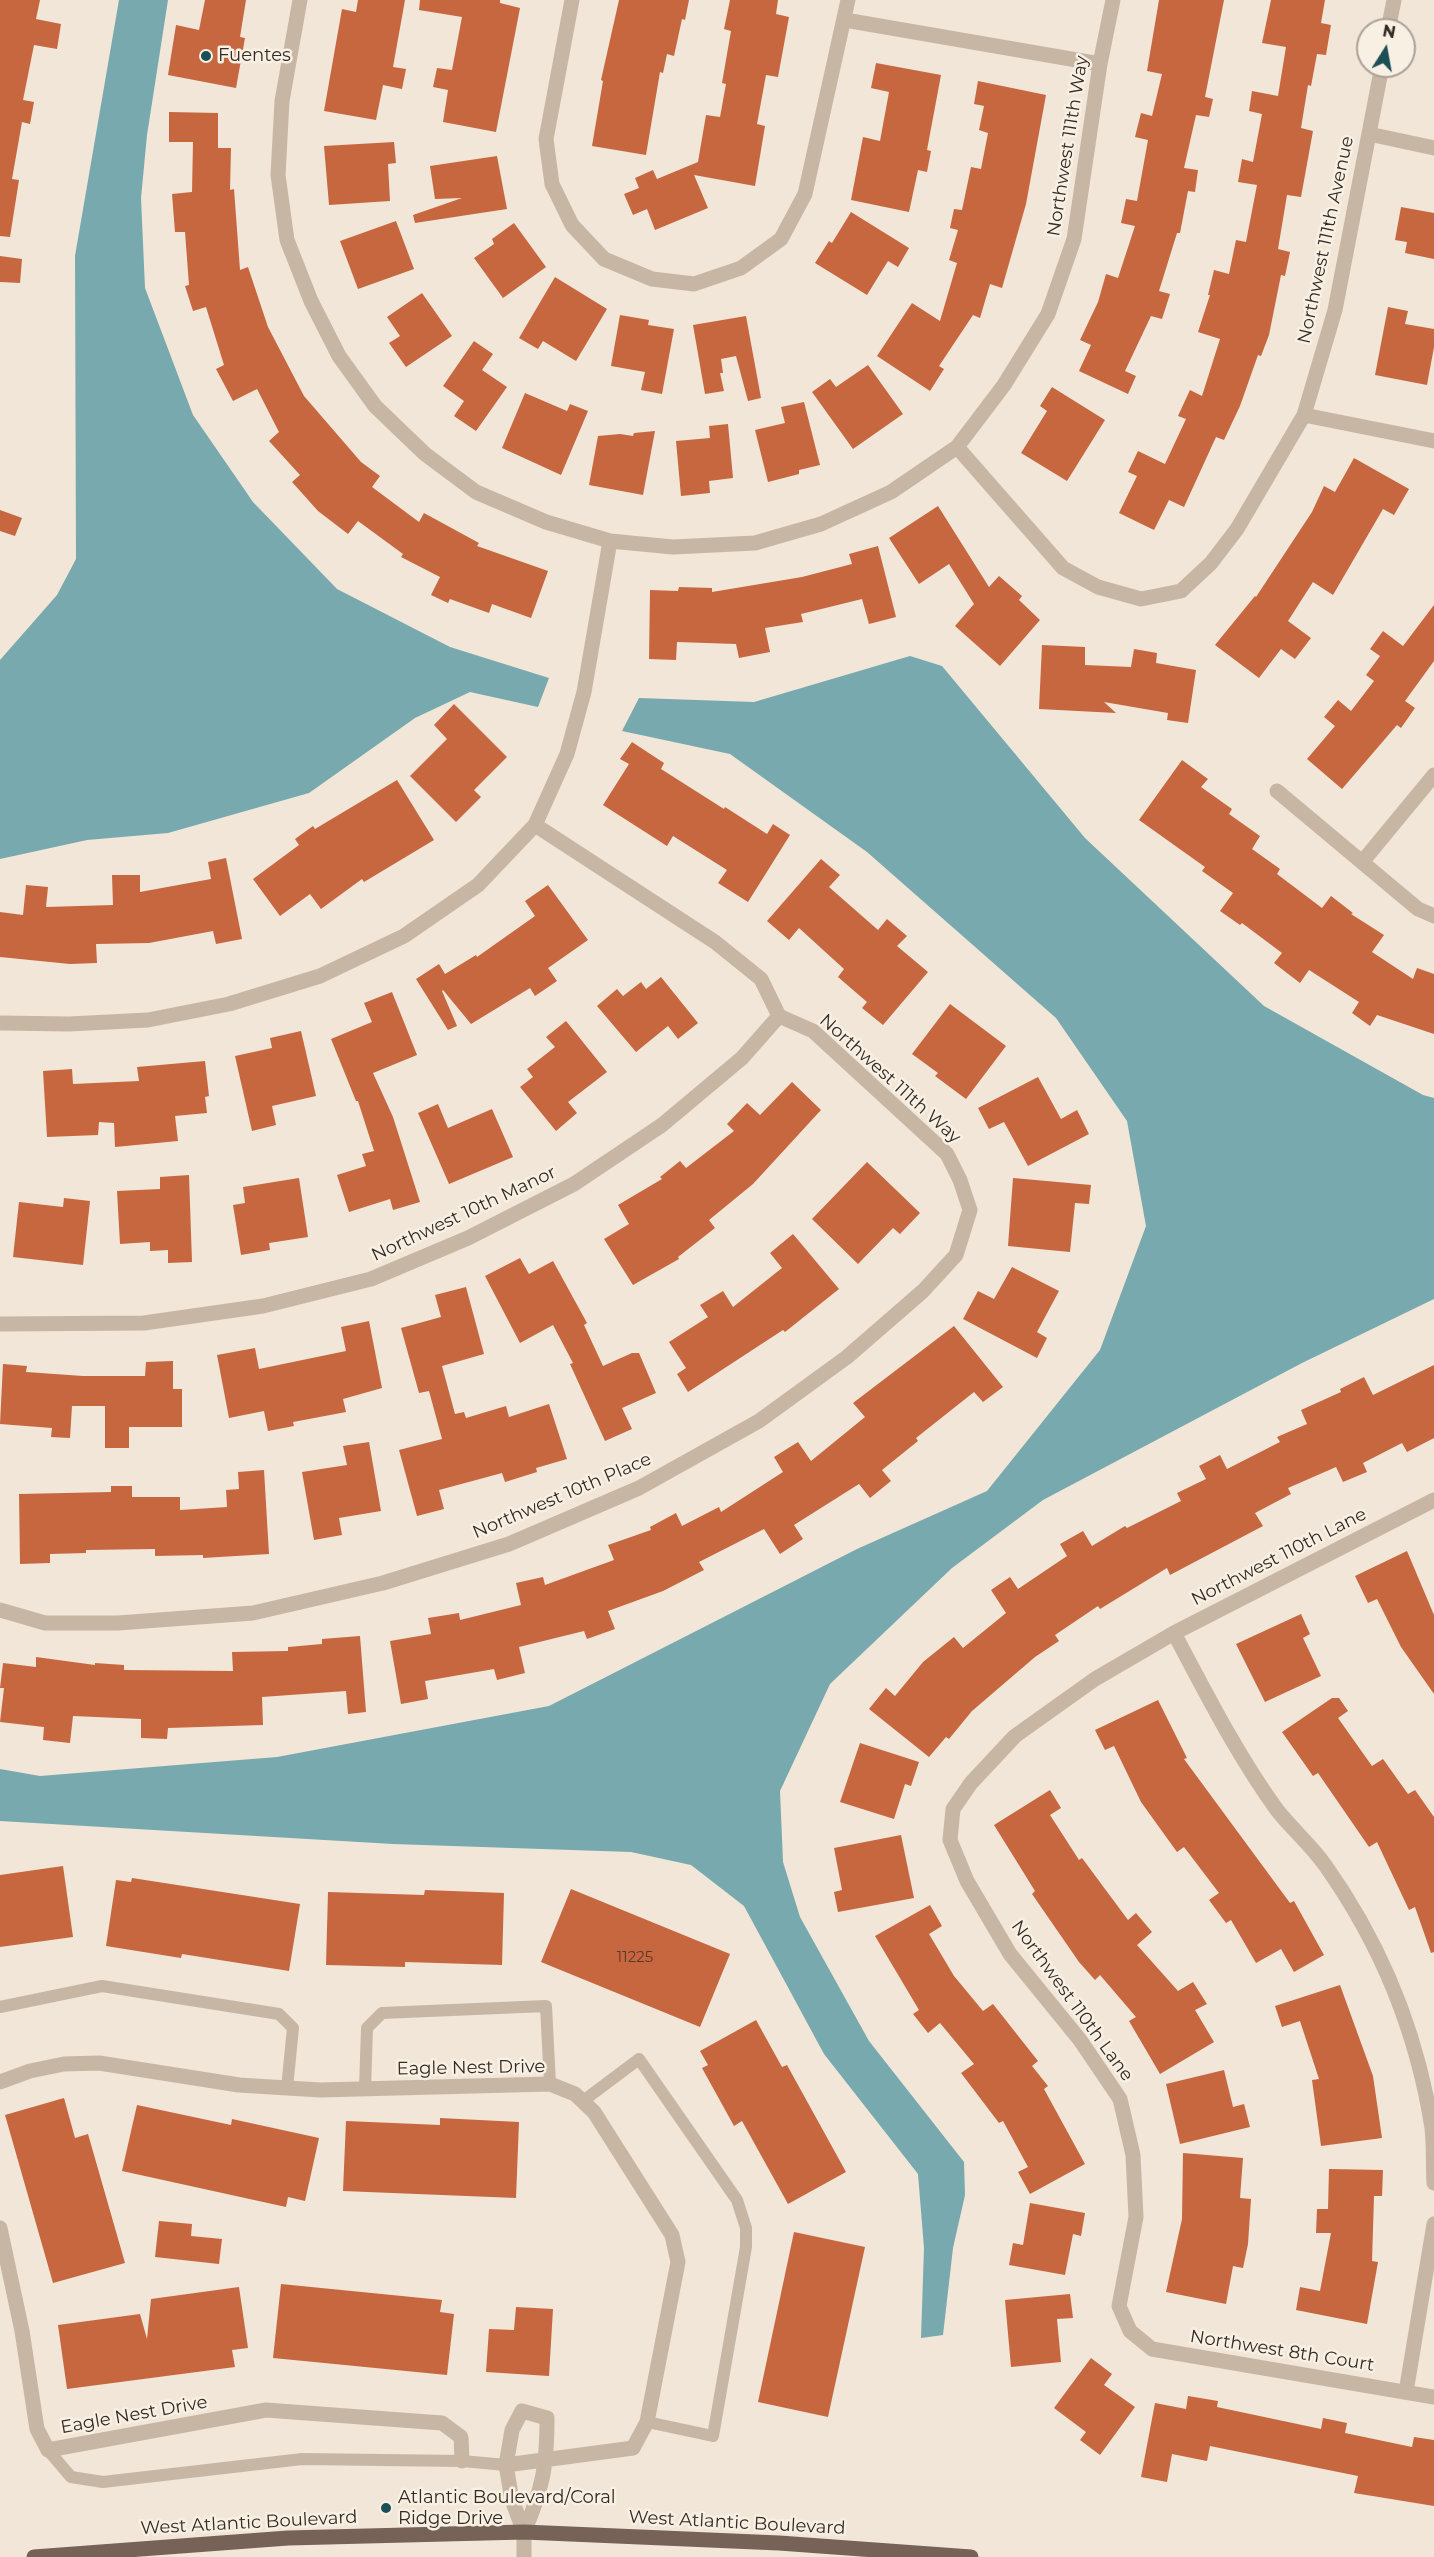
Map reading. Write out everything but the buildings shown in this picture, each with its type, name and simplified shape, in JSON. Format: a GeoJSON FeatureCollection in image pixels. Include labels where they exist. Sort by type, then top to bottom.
{"type":"FeatureCollection","features":[{"type":"Feature","properties":{"kind":"main road","name":"West Atlantic Boulevard"},"geometry":{"type":"LineString","coordinates":[[34,2557],[288,2538],[524,2532],[779,2543],[971,2557]]}},
{"type":"Feature","properties":{"kind":"street","name":"Northwest 111th Way"},"geometry":{"type":"LineString","coordinates":[[300,0],[282,101],[278,175],[287,240],[311,302],[339,356],[375,406],[425,454],[476,492],[546,522],[610,541],[673,547],[755,543],[821,524],[891,492],[957,447],[1004,385],[1048,314],[1074,240],[1100,64],[1113,0]]}},
{"type":"Feature","properties":{"kind":"street"},"geometry":{"type":"LineString","coordinates":[[572,0],[546,139],[552,184],[572,225],[604,260],[652,279],[694,284],[741,268],[781,239],[805,194],[848,0]]}},
{"type":"Feature","properties":{"kind":"street"},"geometry":{"type":"LineString","coordinates":[[1390,18],[1394,0]]}},
{"type":"Feature","properties":{"kind":"street"},"geometry":{"type":"LineString","coordinates":[[844,20],[1100,64]]}},
{"type":"Feature","properties":{"kind":"street","name":"Northwest 111th Avenue"},"geometry":{"type":"LineString","coordinates":[[957,447],[1063,568],[1098,587],[1141,598],[1181,591],[1211,563],[1237,529],[1304,415],[1335,310],[1380,78]]}},
{"type":"Feature","properties":{"kind":"street"},"geometry":{"type":"LineString","coordinates":[[1369,134],[1434,148]]}},
{"type":"Feature","properties":{"kind":"street"},"geometry":{"type":"LineString","coordinates":[[1304,415],[1434,441]]}},
{"type":"Feature","properties":{"kind":"street"},"geometry":{"type":"LineString","coordinates":[[0,1023],[69,1024],[148,1020],[229,1004],[320,976],[404,936],[478,885],[536,825],[567,754],[584,692],[610,541]]}},
{"type":"Feature","properties":{"kind":"street"},"geometry":{"type":"LineString","coordinates":[[1363,861],[1434,775]]}},
{"type":"Feature","properties":{"kind":"street"},"geometry":{"type":"LineString","coordinates":[[1277,791],[1418,909],[1434,916]]}},
{"type":"Feature","properties":{"kind":"street"},"geometry":{"type":"LineString","coordinates":[[536,825],[715,942],[761,979],[779,1016]]}},
{"type":"Feature","properties":{"kind":"street","name":"Northwest 111th Way"},"geometry":{"type":"LineString","coordinates":[[779,1016],[813,1031],[947,1154],[960,1180],[970,1210]]}},
{"type":"Feature","properties":{"kind":"street","name":"Northwest 10th Manor"},"geometry":{"type":"LineString","coordinates":[[0,1324],[144,1323],[263,1306],[371,1279],[468,1238],[574,1184],[662,1125],[742,1058],[779,1016]]}},
{"type":"Feature","properties":{"kind":"street","name":"Northwest 10th Place"},"geometry":{"type":"LineString","coordinates":[[0,1610],[45,1623],[118,1623],[253,1613],[382,1583],[509,1544],[639,1488],[759,1421],[847,1358],[922,1291],[956,1255],[970,1210]]}},
{"type":"Feature","properties":{"kind":"street","name":"Northwest 110th Lane"},"geometry":{"type":"LineString","coordinates":[[1130,2331],[1119,2306],[1136,2217],[1133,2155],[1120,2099],[1080,2040],[1010,1954],[968,1881],[950,1840],[953,1809],[971,1783],[1015,1736],[1095,1679],[1174,1633],[1434,1500]]}},
{"type":"Feature","properties":{"kind":"street"},"geometry":{"type":"LineString","coordinates":[[1174,1633],[1235,1746],[1278,1810],[1324,1863],[1359,1920],[1392,1981],[1417,2053],[1432,2130],[1434,2182]]}},
{"type":"Feature","properties":{"kind":"street","name":"Eagle Nest Drive"},"geometry":{"type":"LineString","coordinates":[[0,2082],[30,2071],[64,2064],[99,2063],[239,2085],[365,2089],[550,2084],[574,2094],[594,2112],[672,2235],[678,2262],[647,2422],[633,2448],[506,2464]]}},
{"type":"Feature","properties":{"kind":"street"},"geometry":{"type":"LineString","coordinates":[[1406,2392],[1434,2224]]}},
{"type":"Feature","properties":{"kind":"street","name":"Eagle Nest Drive"},"geometry":{"type":"LineString","coordinates":[[0,2228],[22,2331],[37,2429],[48,2450],[266,2410],[442,2423],[461,2437],[462,2461]]}},
{"type":"Feature","properties":{"kind":"street","name":"Northwest 8th Court"},"geometry":{"type":"LineString","coordinates":[[1130,2331],[1152,2349],[1434,2397]]}},
{"type":"Feature","properties":{"kind":"street"},"geometry":{"type":"LineString","coordinates":[[524,2532],[538,2499],[547,2459],[547,2418],[522,2411],[512,2430],[506,2464],[512,2500],[524,2532],[524,2557]]}},
{"type":"Feature","properties":{"kind":"lane"},"geometry":{"type":"LineString","coordinates":[[0,2007],[102,1986],[279,2014],[293,2028],[287,2088]]}},
{"type":"Feature","properties":{"kind":"lane"},"geometry":{"type":"LineString","coordinates":[[365,2089],[367,2028],[382,2013],[546,2006],[550,2084]]}},
{"type":"Feature","properties":{"kind":"lane"},"geometry":{"type":"LineString","coordinates":[[583,2101],[639,2059],[736,2200],[746,2228],[746,2247],[713,2436],[647,2422]]}},
{"type":"Feature","properties":{"kind":"lane"},"geometry":{"type":"LineString","coordinates":[[48,2450],[71,2477],[103,2482],[302,2459],[462,2461],[506,2464]]}},
{"type":"Feature","properties":{"kind":"water"},"geometry":{"type":"Polygon","coordinates":[[[119,0],[168,0],[147,135],[141,198],[145,288],[193,415],[253,502],[337,589],[450,647],[549,678],[538,707],[470,692],[415,718],[309,793],[168,833],[87,840],[0,859],[0,660],[57,595],[76,559],[75,256],[119,0]]]}},
{"type":"Feature","properties":{"kind":"water"},"geometry":{"type":"Polygon","coordinates":[[[910,656],[942,666],[1085,838],[1264,1006],[1423,1095],[1434,1098],[1434,1299],[1302,1363],[1043,1500],[952,1568],[830,1684],[780,1791],[783,1862],[800,1917],[869,2041],[964,2162],[965,2195],[953,2248],[943,2335],[921,2338],[924,2248],[918,2174],[824,2054],[744,1906],[691,1865],[631,1852],[393,1844],[0,1821],[0,1769],[40,1776],[277,1757],[549,1706],[857,1549],[987,1491],[1100,1350],[1146,1226],[1127,1121],[1056,1018],[867,852],[730,754],[622,731],[639,698],[754,702],[910,656]]]}},
{"type":"Feature","properties":{"kind":"place","name":"Fuentes"},"geometry":{"type":"Point","coordinates":[206,56]}},
{"type":"Feature","properties":{"kind":"place","name":"Atlantic Boulevard/Coral Ridge Drive"},"geometry":{"type":"Point","coordinates":[386,2508]}}]}
